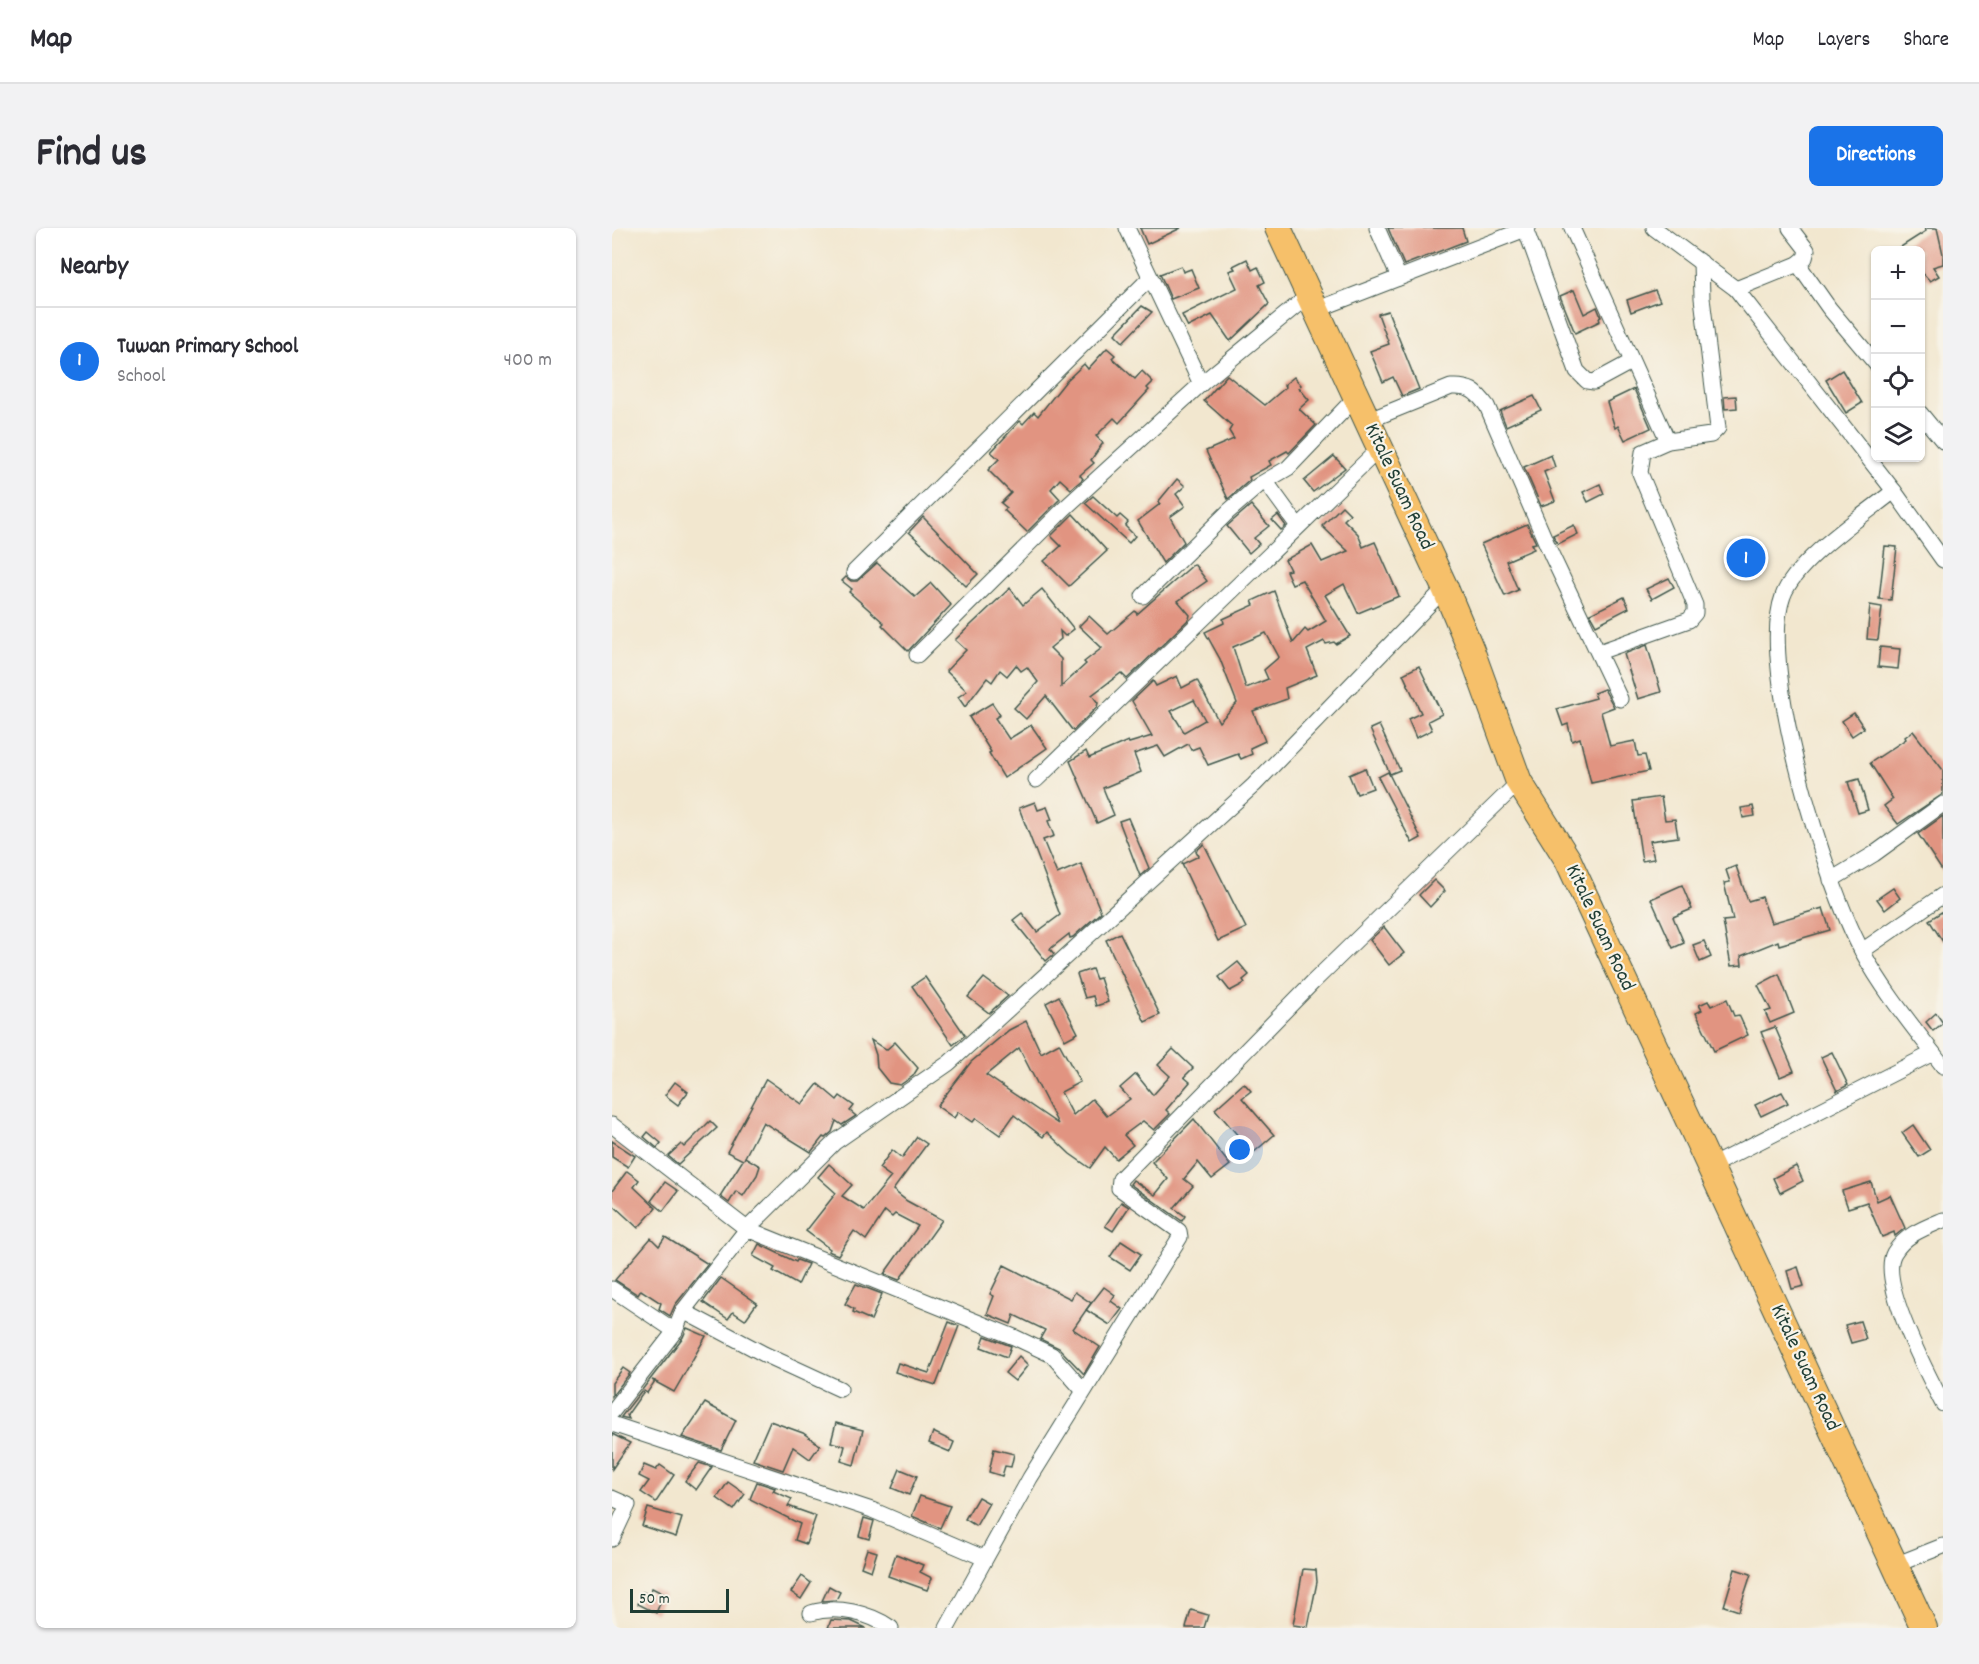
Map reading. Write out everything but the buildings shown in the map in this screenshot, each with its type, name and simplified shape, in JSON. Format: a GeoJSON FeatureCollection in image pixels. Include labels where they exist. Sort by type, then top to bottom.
{"type":"FeatureCollection","features":[{"type":"Feature","properties":{"kind":"highway","name":"Kitale Suam Road"},"geometry":{"type":"LineString","coordinates":[[1278,228],[1445,588],[1471,650],[1519,782],[1568,860],[1924,1628]]}},
{"type":"Feature","properties":{"kind":"street"},"geometry":{"type":"LineString","coordinates":[[1127,228],[1201,384]]}},
{"type":"Feature","properties":{"kind":"street"},"geometry":{"type":"LineString","coordinates":[[1377,228],[1399,278]]}},
{"type":"Feature","properties":{"kind":"street"},"geometry":{"type":"LineString","coordinates":[[917,655],[1065,508],[1201,384],[1312,303],[1399,278],[1526,228],[1578,372],[1587,381],[1594,382],[1631,362]]}},
{"type":"Feature","properties":{"kind":"street"},"geometry":{"type":"LineString","coordinates":[[1572,228],[1668,441]]}},
{"type":"Feature","properties":{"kind":"street"},"geometry":{"type":"LineString","coordinates":[[1654,228],[1736,289],[1894,491],[1943,560]]}},
{"type":"Feature","properties":{"kind":"street"},"geometry":{"type":"LineString","coordinates":[[1736,289],[1798,264],[1805,258],[1807,250],[1790,228]]}},
{"type":"Feature","properties":{"kind":"street"},"geometry":{"type":"LineString","coordinates":[[1599,652],[1689,620],[1695,613],[1695,605],[1640,473],[1643,452],[1668,441],[1711,435],[1716,433],[1718,428],[1702,298],[1701,262]]}},
{"type":"Feature","properties":{"kind":"street"},"geometry":{"type":"LineString","coordinates":[[1798,264],[1829,308],[1871,359]]}},
{"type":"Feature","properties":{"kind":"street"},"geometry":{"type":"LineString","coordinates":[[854,572],[1150,278]]}},
{"type":"Feature","properties":{"kind":"street"},"geometry":{"type":"LineString","coordinates":[[1367,421],[1451,387],[1466,387],[1476,392],[1486,406],[1552,556],[1620,699]]}},
{"type":"Feature","properties":{"kind":"street"},"geometry":{"type":"LineString","coordinates":[[1143,596],[1229,511],[1288,468],[1356,397]]}},
{"type":"Feature","properties":{"kind":"street"},"geometry":{"type":"LineString","coordinates":[[1925,419],[1943,441]]}},
{"type":"Feature","properties":{"kind":"street"},"geometry":{"type":"LineString","coordinates":[[1036,780],[1379,449]]}},
{"type":"Feature","properties":{"kind":"street"},"geometry":{"type":"LineString","coordinates":[[1266,482],[1298,526]]}},
{"type":"Feature","properties":{"kind":"street"},"geometry":{"type":"LineString","coordinates":[[1894,491],[1818,552],[1795,575],[1782,597],[1778,641],[1787,722],[1796,762],[1831,880],[1862,951],[1943,1066]]}},
{"type":"Feature","properties":{"kind":"street"},"geometry":{"type":"LineString","coordinates":[[612,1412],[675,1331],[683,1311],[747,1229],[835,1142],[949,1064],[1254,785],[1445,588]]}},
{"type":"Feature","properties":{"kind":"street"},"geometry":{"type":"LineString","coordinates":[[946,1628],[984,1558],[1083,1390],[1180,1237],[1179,1231],[1119,1188],[1120,1179],[1313,982],[1519,782]]}},
{"type":"Feature","properties":{"kind":"street"},"geometry":{"type":"LineString","coordinates":[[1831,880],[1874,855],[1943,804]]}},
{"type":"Feature","properties":{"kind":"street"},"geometry":{"type":"LineString","coordinates":[[1862,951],[1943,895]]}},
{"type":"Feature","properties":{"kind":"street"},"geometry":{"type":"LineString","coordinates":[[1711,1166],[1933,1053]]}},
{"type":"Feature","properties":{"kind":"street"},"geometry":{"type":"LineString","coordinates":[[612,1125],[747,1229],[1042,1350],[1052,1355],[1083,1390]]}},
{"type":"Feature","properties":{"kind":"street"},"geometry":{"type":"LineString","coordinates":[[1943,1220],[1918,1231],[1903,1242],[1892,1256],[1892,1273],[1894,1292],[1916,1352],[1943,1404]]}},
{"type":"Feature","properties":{"kind":"street"},"geometry":{"type":"LineString","coordinates":[[612,1289],[675,1331]]}},
{"type":"Feature","properties":{"kind":"street"},"geometry":{"type":"LineString","coordinates":[[683,1311],[764,1354],[840,1389]]}},
{"type":"Feature","properties":{"kind":"street"},"geometry":{"type":"LineString","coordinates":[[612,1424],[777,1481],[872,1510],[984,1558]]}},
{"type":"Feature","properties":{"kind":"street"},"geometry":{"type":"LineString","coordinates":[[612,1498],[628,1505],[612,1539]]}},
{"type":"Feature","properties":{"kind":"street"},"geometry":{"type":"LineString","coordinates":[[1894,1565],[1943,1546]]}},
{"type":"Feature","properties":{"kind":"street"},"geometry":{"type":"LineString","coordinates":[[811,1613],[824,1609],[843,1611],[880,1620],[891,1628]]}},
{"type":"Feature","properties":{"kind":"place","name":"Tuwan Primary School"},"geometry":{"type":"Point","coordinates":[1746,558]}}]}
